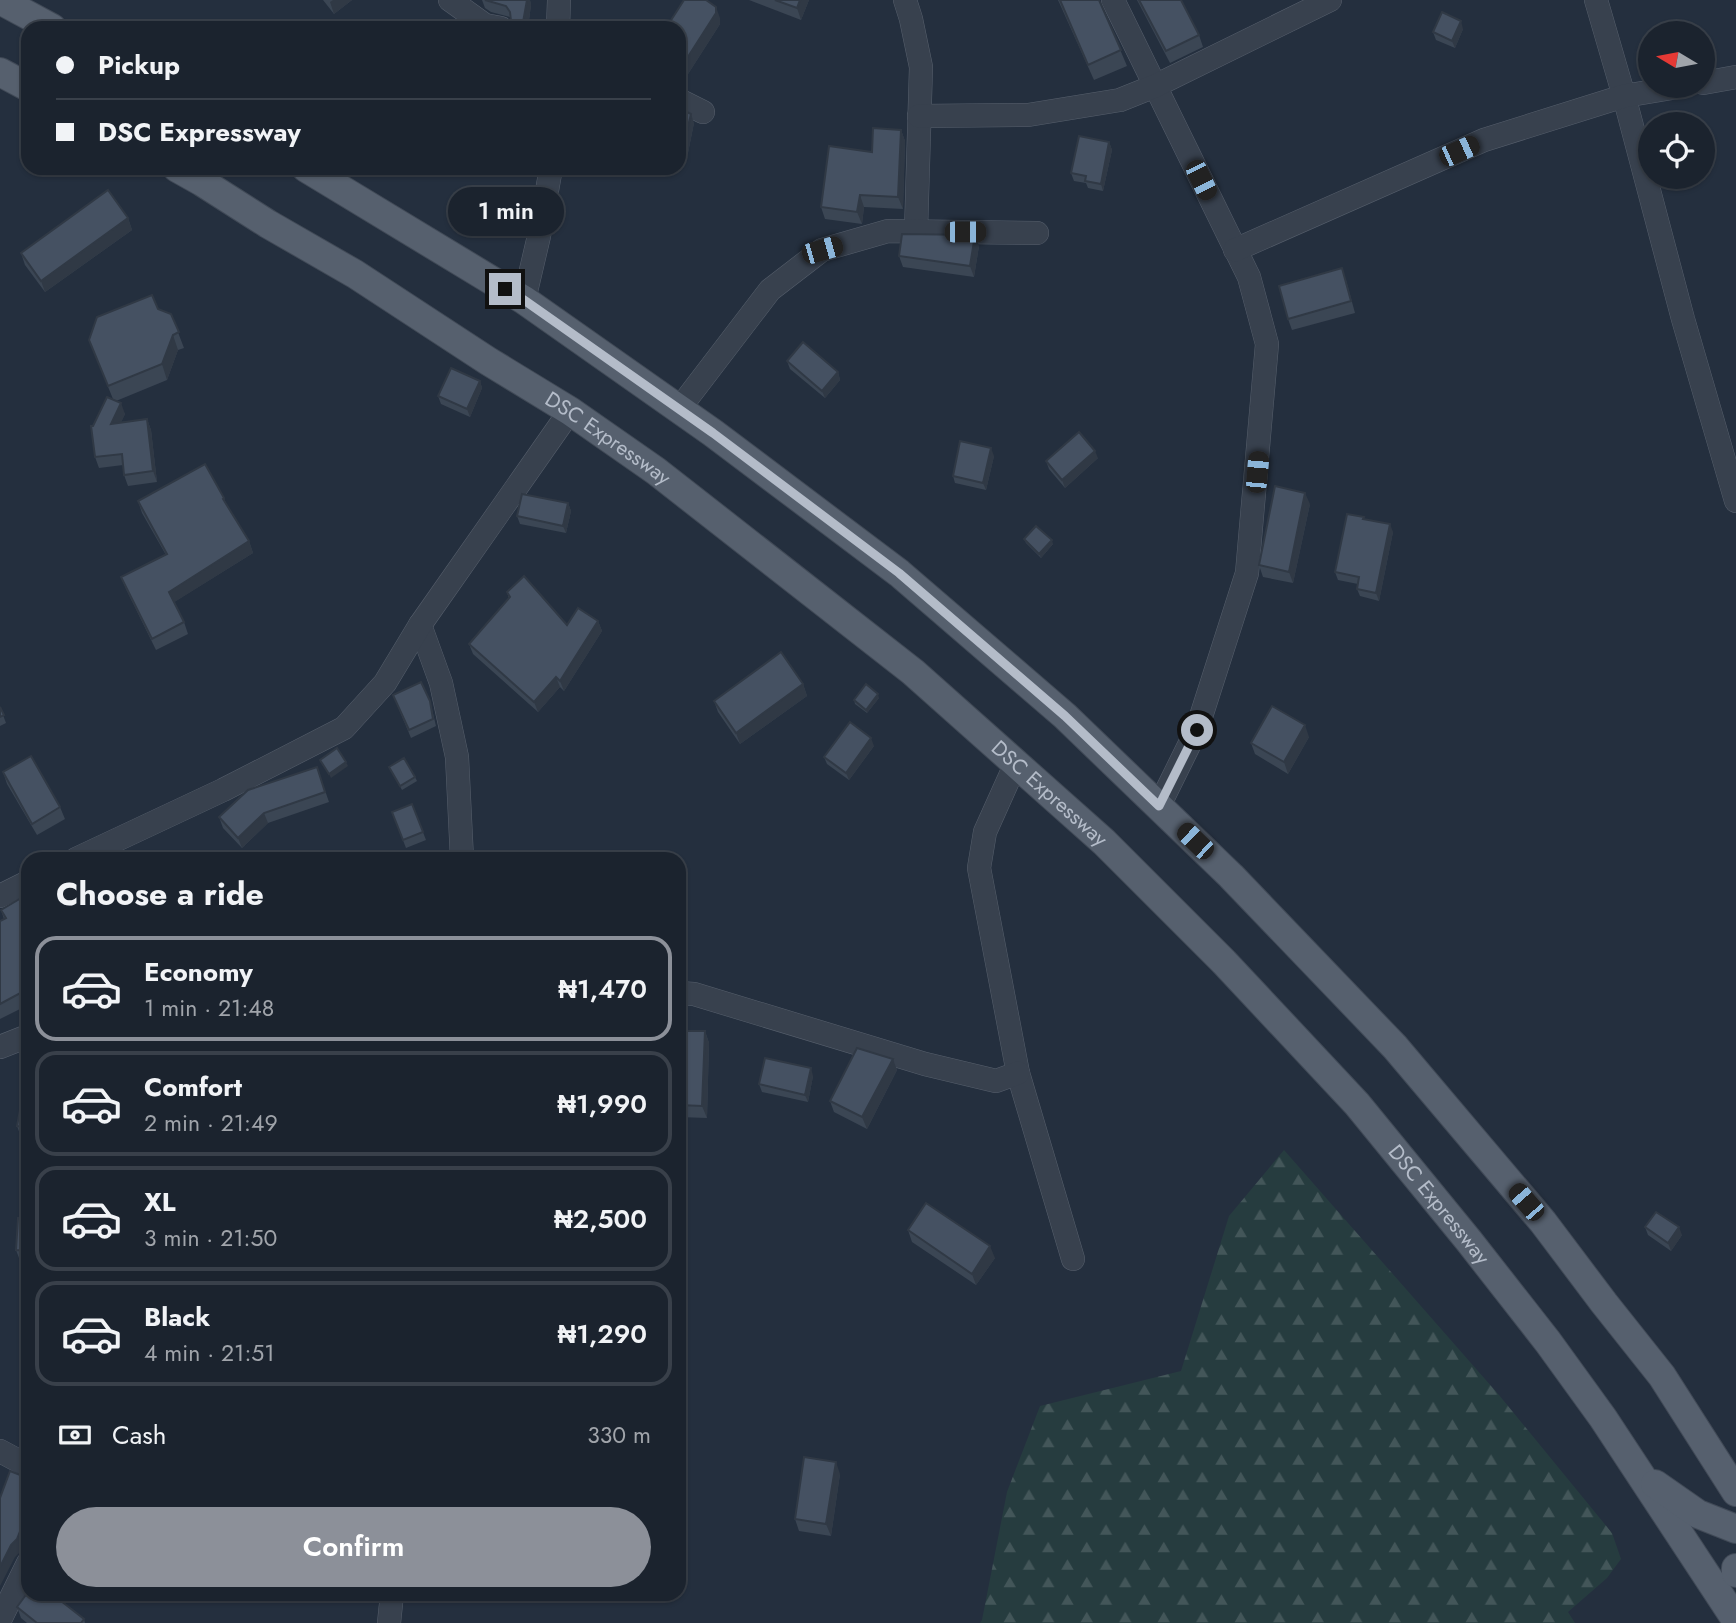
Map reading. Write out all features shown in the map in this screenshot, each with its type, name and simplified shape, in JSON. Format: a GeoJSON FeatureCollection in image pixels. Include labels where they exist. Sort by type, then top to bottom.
{"type":"FeatureCollection","features":[{"type":"Feature","properties":{"kind":"main road"},"geometry":{"type":"LineString","coordinates":[[15,4],[41,21]]}},
{"type":"Feature","properties":{"kind":"main road"},"geometry":{"type":"LineString","coordinates":[[0,72],[21,84]]}},
{"type":"Feature","properties":{"kind":"main road","name":"DSC Expressway"},"geometry":{"type":"LineString","coordinates":[[190,175],[355,274],[570,411],[656,471],[913,672],[1104,842],[1224,962],[1357,1104],[1469,1241],[1603,1418],[1736,1620]]}},
{"type":"Feature","properties":{"kind":"main road"},"geometry":{"type":"LineString","coordinates":[[318,175],[524,300],[713,433],[899,573],[1065,716],[1231,876],[1395,1047],[1543,1222],[1662,1376],[1736,1492]]}},
{"type":"Feature","properties":{"kind":"main road"},"geometry":{"type":"LineString","coordinates":[[1638,1473],[1698,1514],[1736,1529]]}},
{"type":"Feature","properties":{"kind":"main road"},"geometry":{"type":"LineString","coordinates":[[1736,1568],[1736,1573]]}},
{"type":"Feature","properties":{"kind":"street"},"geometry":{"type":"LineString","coordinates":[[450,0],[479,21]]}},
{"type":"Feature","properties":{"kind":"street"},"geometry":{"type":"LineString","coordinates":[[558,21],[559,0]]}},
{"type":"Feature","properties":{"kind":"street"},"geometry":{"type":"LineString","coordinates":[[905,0],[921,67],[916,231]]}},
{"type":"Feature","properties":{"kind":"street"},"geometry":{"type":"LineString","coordinates":[[1113,0],[1249,277],[1267,344],[1247,573],[1197,730],[1159,806]]}},
{"type":"Feature","properties":{"kind":"street"},"geometry":{"type":"LineString","coordinates":[[919,116],[1028,115],[1119,100],[1155,86],[1330,0]]}},
{"type":"Feature","properties":{"kind":"street"},"geometry":{"type":"LineString","coordinates":[[1596,0],[1736,501]]}},
{"type":"Feature","properties":{"kind":"street"},"geometry":{"type":"LineString","coordinates":[[1715,81],[1736,77]]}},
{"type":"Feature","properties":{"kind":"street"},"geometry":{"type":"LineString","coordinates":[[1235,250],[1484,140],[1638,94]]}},
{"type":"Feature","properties":{"kind":"street"},"geometry":{"type":"LineString","coordinates":[[686,104],[703,112]]}},
{"type":"Feature","properties":{"kind":"street"},"geometry":{"type":"LineString","coordinates":[[524,300],[550,175]]}},
{"type":"Feature","properties":{"kind":"street"},"geometry":{"type":"LineString","coordinates":[[679,409],[770,290],[822,250],[888,231],[1037,233]]}},
{"type":"Feature","properties":{"kind":"street"},"geometry":{"type":"LineString","coordinates":[[93,852],[344,728],[385,683],[420,625],[570,411]]}},
{"type":"Feature","properties":{"kind":"street"},"geometry":{"type":"LineString","coordinates":[[420,625],[441,683],[457,757],[462,852]]}},
{"type":"Feature","properties":{"kind":"street"},"geometry":{"type":"LineString","coordinates":[[1016,763],[985,832],[979,868],[1018,1073],[1073,1259]]}},
{"type":"Feature","properties":{"kind":"street"},"geometry":{"type":"LineString","coordinates":[[0,896],[21,886]]}},
{"type":"Feature","properties":{"kind":"street"},"geometry":{"type":"LineString","coordinates":[[686,993],[925,1064],[996,1081],[1018,1073]]}},
{"type":"Feature","properties":{"kind":"street"},"geometry":{"type":"LineString","coordinates":[[0,1047],[21,1039]]}},
{"type":"Feature","properties":{"kind":"street"},"geometry":{"type":"LineString","coordinates":[[0,1451],[21,1462]]}},
{"type":"Feature","properties":{"kind":"street"},"geometry":{"type":"LineString","coordinates":[[0,1620],[21,1577]]}},
{"type":"Feature","properties":{"kind":"street"},"geometry":{"type":"LineString","coordinates":[[389,1623],[391,1601]]}},
{"type":"Feature","properties":{"kind":"green space"},"geometry":{"type":"Polygon","coordinates":[[[1284,1150],[1499,1395],[1612,1533],[1621,1559],[1607,1578],[1568,1612],[1575,1623],[980,1623],[1007,1492],[1040,1406],[1181,1371],[1229,1216],[1284,1150]]]}},
{"type":"Feature","properties":{"kind":"building"},"geometry":{"type":"Polygon","coordinates":[[[485,0],[527,0],[523,21],[511,21],[506,6],[485,0]]]}},
{"type":"Feature","properties":{"kind":"building"},"geometry":{"type":"Polygon","coordinates":[[[684,0],[706,0],[716,7],[716,13],[686,60],[686,21],[670,21],[684,0]]]}},
{"type":"Feature","properties":{"kind":"building"},"geometry":{"type":"Polygon","coordinates":[[[775,0],[800,0],[797,8],[775,0]]]}},
{"type":"Feature","properties":{"kind":"building"},"geometry":{"type":"Polygon","coordinates":[[[1060,0],[1099,0],[1121,50],[1088,65],[1060,0]]]}},
{"type":"Feature","properties":{"kind":"building"},"geometry":{"type":"Polygon","coordinates":[[[1139,0],[1181,0],[1199,35],[1166,51],[1139,0]]]}},
{"type":"Feature","properties":{"kind":"building"},"geometry":{"type":"Polygon","coordinates":[[[1442,12],[1461,21],[1452,41],[1433,32],[1442,12]]]}},
{"type":"Feature","properties":{"kind":"building"},"geometry":{"type":"Polygon","coordinates":[[[686,112],[691,114],[686,135],[686,112]]]}},
{"type":"Feature","properties":{"kind":"building"},"geometry":{"type":"Polygon","coordinates":[[[873,128],[901,130],[898,197],[860,195],[857,212],[821,207],[829,146],[872,152],[873,128]]]}},
{"type":"Feature","properties":{"kind":"building"},"geometry":{"type":"Polygon","coordinates":[[[1079,136],[1109,142],[1101,184],[1085,181],[1086,176],[1071,173],[1079,136]]]}},
{"type":"Feature","properties":{"kind":"building"},"geometry":{"type":"Polygon","coordinates":[[[108,190],[128,218],[41,281],[21,253],[108,190]]]}},
{"type":"Feature","properties":{"kind":"building"},"geometry":{"type":"Polygon","coordinates":[[[902,234],[975,235],[970,266],[899,256],[902,234]]]}},
{"type":"Feature","properties":{"kind":"building"},"geometry":{"type":"Polygon","coordinates":[[[1342,268],[1351,301],[1288,319],[1279,286],[1342,268]]]}},
{"type":"Feature","properties":{"kind":"building"},"geometry":{"type":"Polygon","coordinates":[[[152,295],[158,309],[171,314],[179,332],[173,335],[162,364],[108,386],[89,340],[97,317],[152,295]]]}},
{"type":"Feature","properties":{"kind":"building"},"geometry":{"type":"Polygon","coordinates":[[[803,342],[838,372],[822,391],[787,361],[803,342]]]}},
{"type":"Feature","properties":{"kind":"building"},"geometry":{"type":"Polygon","coordinates":[[[451,368],[480,381],[467,409],[438,396],[451,368]]]}},
{"type":"Feature","properties":{"kind":"building"},"geometry":{"type":"Polygon","coordinates":[[[107,397],[121,403],[111,424],[147,419],[153,471],[124,475],[122,454],[95,457],[91,426],[107,397]]]}},
{"type":"Feature","properties":{"kind":"building"},"geometry":{"type":"Polygon","coordinates":[[[1079,432],[1095,451],[1062,480],[1046,461],[1079,432]]]}},
{"type":"Feature","properties":{"kind":"building"},"geometry":{"type":"Polygon","coordinates":[[[960,441],[991,448],[983,483],[953,476],[960,441]]]}},
{"type":"Feature","properties":{"kind":"building"},"geometry":{"type":"Polygon","coordinates":[[[205,464],[249,541],[169,592],[184,622],[152,639],[121,577],[167,554],[138,501],[205,464]]]}},
{"type":"Feature","properties":{"kind":"building"},"geometry":{"type":"Polygon","coordinates":[[[1275,486],[1305,493],[1289,572],[1259,565],[1275,486]]]}},
{"type":"Feature","properties":{"kind":"building"},"geometry":{"type":"Polygon","coordinates":[[[522,494],[568,503],[563,526],[517,516],[522,494]]]}},
{"type":"Feature","properties":{"kind":"building"},"geometry":{"type":"Polygon","coordinates":[[[1347,514],[1390,524],[1376,593],[1357,589],[1359,577],[1335,572],[1347,514]]]}},
{"type":"Feature","properties":{"kind":"building"},"geometry":{"type":"Polygon","coordinates":[[[1036,526],[1052,540],[1039,554],[1024,539],[1036,526]]]}},
{"type":"Feature","properties":{"kind":"building"},"geometry":{"type":"Polygon","coordinates":[[[524,576],[567,625],[578,608],[598,621],[560,681],[556,677],[534,702],[469,644],[510,597],[507,592],[524,576]]]}},
{"type":"Feature","properties":{"kind":"building"},"geometry":{"type":"Polygon","coordinates":[[[781,652],[803,684],[736,733],[714,701],[781,652]]]}},
{"type":"Feature","properties":{"kind":"building"},"geometry":{"type":"Polygon","coordinates":[[[421,682],[430,701],[433,719],[409,730],[393,695],[421,682]]]}},
{"type":"Feature","properties":{"kind":"building"},"geometry":{"type":"Polygon","coordinates":[[[866,684],[878,694],[866,710],[854,700],[866,684]]]}},
{"type":"Feature","properties":{"kind":"building"},"geometry":{"type":"Polygon","coordinates":[[[1272,706],[1305,725],[1284,762],[1251,743],[1272,706]]]}},
{"type":"Feature","properties":{"kind":"building"},"geometry":{"type":"Polygon","coordinates":[[[850,722],[871,738],[846,773],[824,757],[850,722]]]}},
{"type":"Feature","properties":{"kind":"building"},"geometry":{"type":"Polygon","coordinates":[[[337,748],[346,762],[329,774],[320,760],[337,748]]]}},
{"type":"Feature","properties":{"kind":"building"},"geometry":{"type":"Polygon","coordinates":[[[31,756],[60,807],[32,824],[3,772],[31,756]]]}},
{"type":"Feature","properties":{"kind":"building"},"geometry":{"type":"Polygon","coordinates":[[[404,758],[415,777],[400,786],[389,767],[404,758]]]}},
{"type":"Feature","properties":{"kind":"building"},"geometry":{"type":"Polygon","coordinates":[[[317,767],[325,792],[264,813],[238,838],[219,817],[248,790],[317,767]]]}},
{"type":"Feature","properties":{"kind":"building"},"geometry":{"type":"Polygon","coordinates":[[[412,804],[423,832],[403,840],[392,812],[412,804]]]}},
{"type":"Feature","properties":{"kind":"building"},"geometry":{"type":"Polygon","coordinates":[[[21,898],[21,993],[0,1004],[0,921],[6,918],[1,910],[21,898]]]}},
{"type":"Feature","properties":{"kind":"building"},"geometry":{"type":"Polygon","coordinates":[[[686,1031],[705,1031],[702,1106],[686,1105],[686,1031]]]}},
{"type":"Feature","properties":{"kind":"building"},"geometry":{"type":"Polygon","coordinates":[[[857,1048],[893,1059],[862,1117],[830,1101],[857,1048]]]}},
{"type":"Feature","properties":{"kind":"building"},"geometry":{"type":"Polygon","coordinates":[[[765,1058],[811,1068],[805,1095],[759,1084],[765,1058]]]}},
{"type":"Feature","properties":{"kind":"building"},"geometry":{"type":"Polygon","coordinates":[[[21,1105],[21,1126],[17,1126],[21,1105]]]}},
{"type":"Feature","properties":{"kind":"building"},"geometry":{"type":"Polygon","coordinates":[[[926,1203],[990,1246],[972,1274],[908,1230],[926,1203]]]}},
{"type":"Feature","properties":{"kind":"building"},"geometry":{"type":"Polygon","coordinates":[[[1656,1212],[1679,1227],[1668,1243],[1645,1227],[1656,1212]]]}},
{"type":"Feature","properties":{"kind":"building"},"geometry":{"type":"Polygon","coordinates":[[[18,1218],[21,1218],[21,1250],[16,1250],[18,1218]]]}},
{"type":"Feature","properties":{"kind":"building"},"geometry":{"type":"Polygon","coordinates":[[[804,1457],[836,1462],[826,1524],[795,1519],[804,1457]]]}},
{"type":"Feature","properties":{"kind":"building"},"geometry":{"type":"Polygon","coordinates":[[[10,1471],[21,1475],[21,1529],[0,1567],[0,1498],[10,1471]]]}},
{"type":"Feature","properties":{"kind":"building"},"geometry":{"type":"Polygon","coordinates":[[[21,1601],[61,1601],[84,1619],[81,1623],[37,1623],[17,1607],[21,1601]]]}},
{"type":"Feature","properties":{"kind":"route"},"geometry":{"type":"LineString","coordinates":[[505,289],[713,433],[899,573],[1065,716],[1159,806],[1197,730]]}}]}
